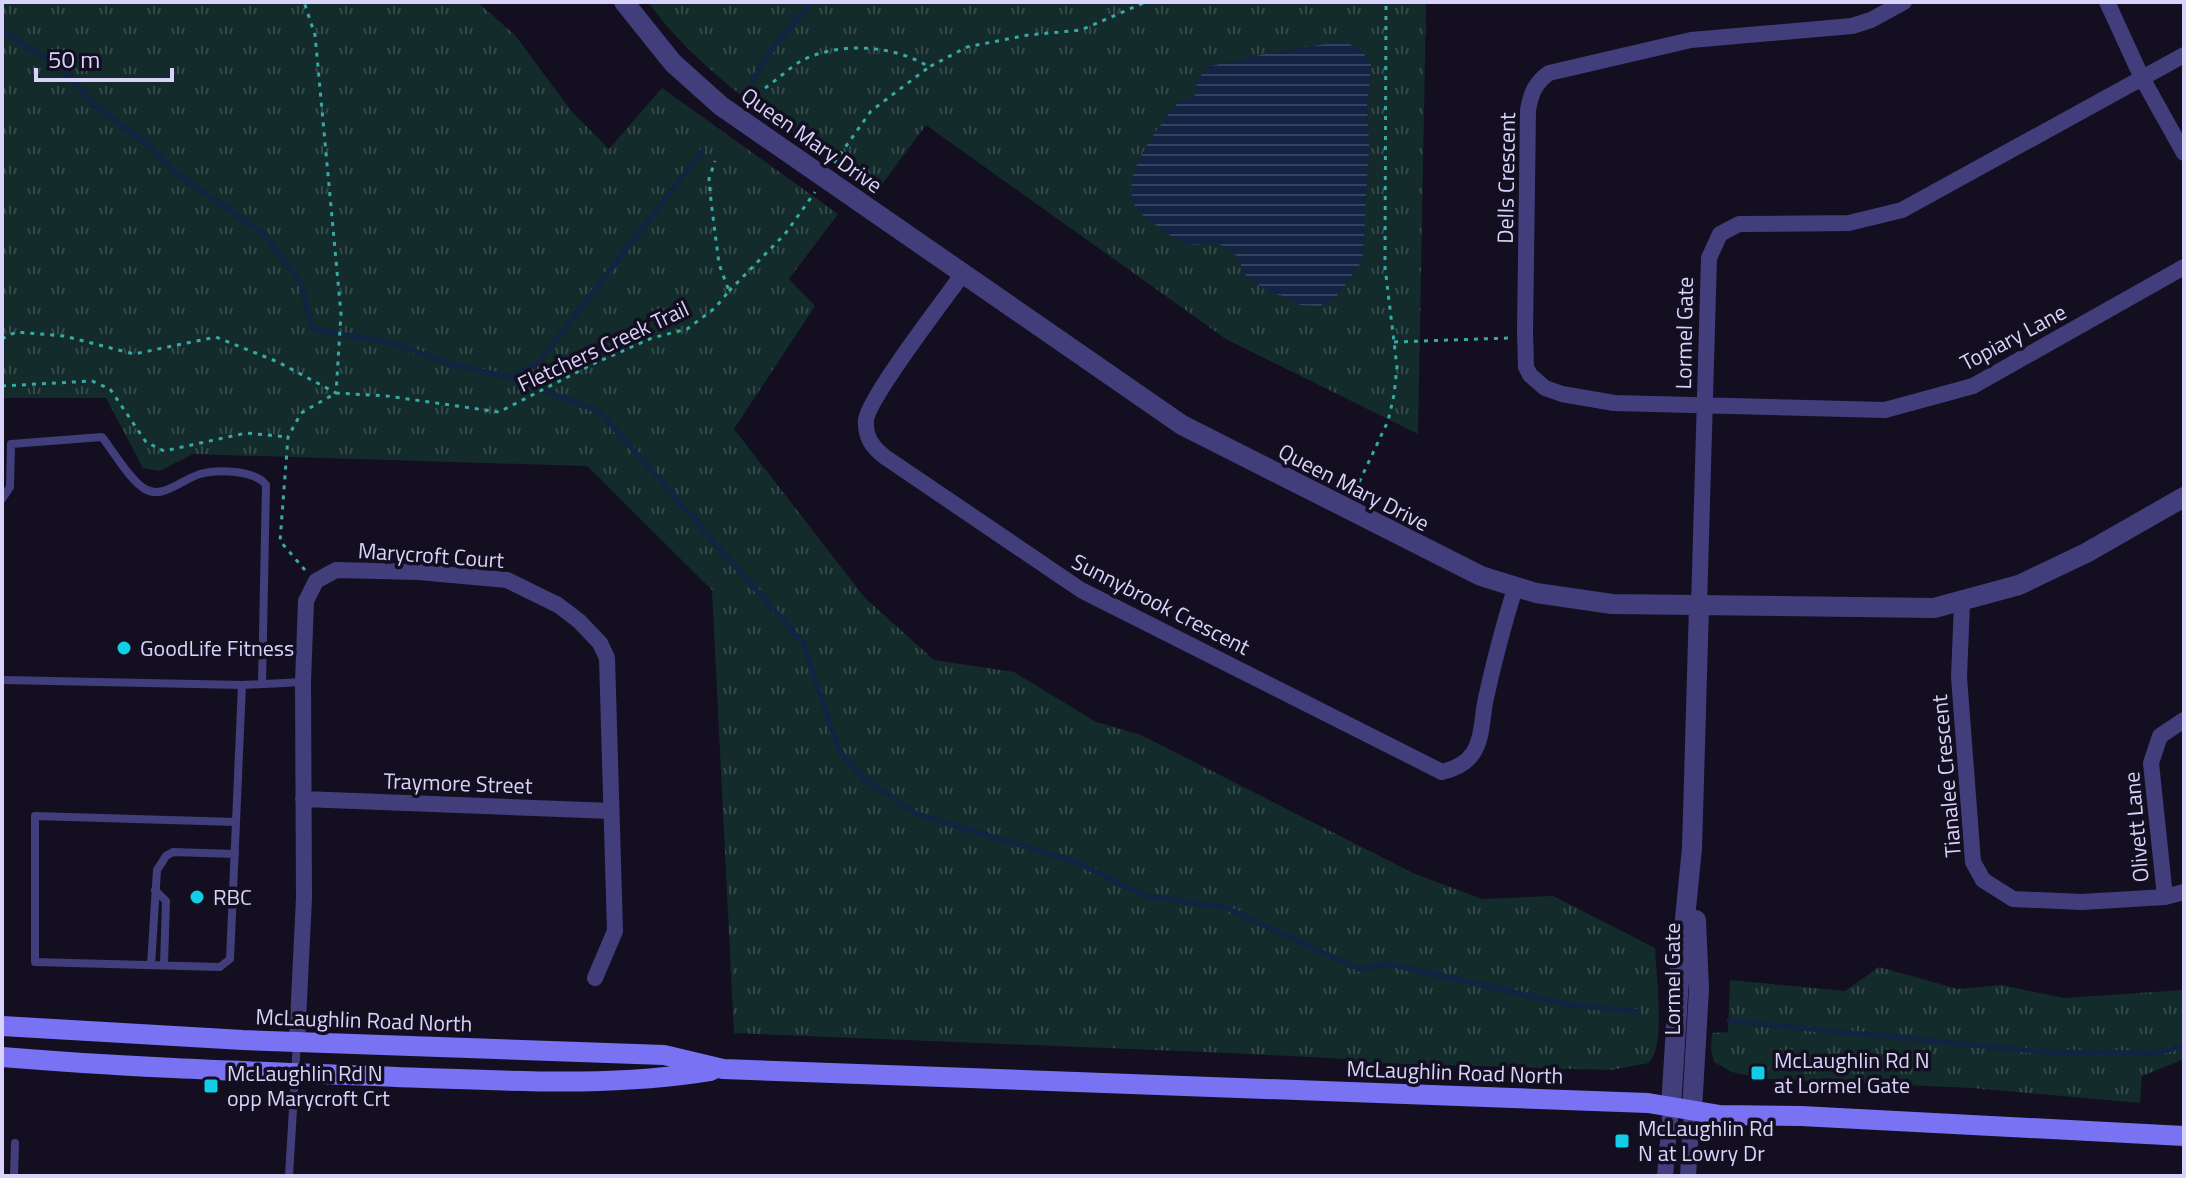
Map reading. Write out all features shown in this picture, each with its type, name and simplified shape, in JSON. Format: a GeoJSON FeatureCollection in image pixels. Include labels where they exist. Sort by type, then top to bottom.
{"type":"FeatureCollection","features":[{"type":"Feature","properties":{"kind":"main road","name":"McLaughlin Road North"},"geometry":{"type":"LineString","coordinates":[[2,1026],[664,1055],[723,1069]]}},
{"type":"Feature","properties":{"kind":"main road","name":"McLaughlin Road North"},"geometry":{"type":"LineString","coordinates":[[2,1057],[126,1066],[525,1081],[661,1079],[723,1069],[1601,1101],[1720,1115],[2184,1136]]}},
{"type":"Feature","properties":{"kind":"street","name":"Queen Mary Drive"},"geometry":{"type":"LineString","coordinates":[[624,2],[660,49],[704,93],[1182,425],[1439,557],[1515,588],[1595,602],[1901,610],[1934,608],[1962,603],[2019,585],[2086,553],[2184,497]]}},
{"type":"Feature","properties":{"kind":"street","name":"Dells Crescent"},"geometry":{"type":"LineString","coordinates":[[1707,406],[1614,403],[1554,391],[1530,375],[1526,367],[1525,332],[1528,110],[1531,93],[1539,80],[1560,71],[1691,40],[1852,26],[1871,20],[1904,2]]}},
{"type":"Feature","properties":{"kind":"street"},"geometry":{"type":"LineString","coordinates":[[2107,2],[2142,78],[2184,153]]}},
{"type":"Feature","properties":{"kind":"street","name":"Lormel Gate"},"geometry":{"type":"LineString","coordinates":[[1671,1107],[1692,848],[1709,258],[1720,234],[1739,224],[1849,223],[1902,210],[2184,55]]}},
{"type":"Feature","properties":{"kind":"street","name":"Topiary Lane"},"geometry":{"type":"LineString","coordinates":[[1707,406],[1885,410],[1973,386],[2184,267]]}},
{"type":"Feature","properties":{"kind":"street","name":"Sunnybrook Crescent"},"geometry":{"type":"LineString","coordinates":[[962,275],[869,408],[867,436],[874,448],[885,457],[1070,584],[1442,772],[1465,762],[1478,744],[1489,687],[1515,588]]}},
{"type":"Feature","properties":{"kind":"street","name":"Marycroft Court"},"geometry":{"type":"LineString","coordinates":[[316,581],[336,570],[419,572],[507,580],[537,592],[569,613],[600,643],[607,658],[615,931],[595,978]]}},
{"type":"Feature","properties":{"kind":"street"},"geometry":{"type":"LineString","coordinates":[[297,1041],[304,898],[303,682],[306,601],[316,581]]}},
{"type":"Feature","properties":{"kind":"street","name":"Tianalee Crescent"},"geometry":{"type":"LineString","coordinates":[[1962,603],[1959,677],[1969,815],[1973,862],[1983,880],[2013,899],[2082,902],[2165,897],[2184,892]]}},
{"type":"Feature","properties":{"kind":"street","name":"Olivett Lane"},"geometry":{"type":"LineString","coordinates":[[2165,897],[2151,763],[2160,736],[2184,720]]}},
{"type":"Feature","properties":{"kind":"street","name":"Traymore Street"},"geometry":{"type":"LineString","coordinates":[[303,799],[611,811]]}},
{"type":"Feature","properties":{"kind":"street","name":"Lormel Gate"},"geometry":{"type":"LineString","coordinates":[[1692,848],[1699,989],[1692,1110]]}},
{"type":"Feature","properties":{"kind":"street"},"geometry":{"type":"LineString","coordinates":[[1665,1176],[1671,1107]]}},
{"type":"Feature","properties":{"kind":"street"},"geometry":{"type":"LineString","coordinates":[[1688,1176],[1692,1110]]}},
{"type":"Feature","properties":{"kind":"lane"},"geometry":{"type":"LineString","coordinates":[[2,499],[10,487],[11,444],[102,437],[143,488],[161,492],[201,474],[244,473],[260,478],[266,485],[262,684]]}},
{"type":"Feature","properties":{"kind":"lane"},"geometry":{"type":"LineString","coordinates":[[2,680],[242,685],[303,682]]}},
{"type":"Feature","properties":{"kind":"lane"},"geometry":{"type":"LineString","coordinates":[[236,822],[35,816],[35,962],[220,967],[230,959],[235,854],[242,685]]}},
{"type":"Feature","properties":{"kind":"lane"},"geometry":{"type":"LineString","coordinates":[[151,965],[155,890],[161,863],[173,852],[235,854]]}},
{"type":"Feature","properties":{"kind":"lane"},"geometry":{"type":"LineString","coordinates":[[155,890],[166,901],[164,965]]}},
{"type":"Feature","properties":{"kind":"lane"},"geometry":{"type":"LineString","coordinates":[[289,1176],[297,1041]]}},
{"type":"Feature","properties":{"kind":"lane"},"geometry":{"type":"LineString","coordinates":[[14,1176],[15,1143]]}},
{"type":"Feature","properties":{"kind":"path"},"geometry":{"type":"LineString","coordinates":[[304,2],[315,35],[341,314],[336,393]]}},
{"type":"Feature","properties":{"kind":"path"},"geometry":{"type":"LineString","coordinates":[[832,165],[871,111],[929,67],[967,47],[1028,35],[1081,30],[1146,2]]}},
{"type":"Feature","properties":{"kind":"path"},"geometry":{"type":"LineString","coordinates":[[1355,491],[1388,421],[1397,367],[1385,267],[1386,2]]}},
{"type":"Feature","properties":{"kind":"path"},"geometry":{"type":"LineString","coordinates":[[765,88],[803,60],[853,46],[913,57],[929,67]]}},
{"type":"Feature","properties":{"kind":"path"},"geometry":{"type":"LineString","coordinates":[[715,161],[709,179],[719,264],[729,291]]}},
{"type":"Feature","properties":{"kind":"path","name":"Fletchers Creek Trail"},"geometry":{"type":"LineString","coordinates":[[336,393],[387,396],[499,412],[652,338],[687,329],[715,308],[785,234],[815,192]]}},
{"type":"Feature","properties":{"kind":"path"},"geometry":{"type":"LineString","coordinates":[[2,339],[16,332],[64,336],[134,354],[216,337],[278,362],[336,393]]}},
{"type":"Feature","properties":{"kind":"path"},"geometry":{"type":"LineString","coordinates":[[1394,342],[1509,338]]}},
{"type":"Feature","properties":{"kind":"path"},"geometry":{"type":"LineString","coordinates":[[2,386],[92,381],[110,389],[146,442],[164,451],[246,433],[288,437]]}},
{"type":"Feature","properties":{"kind":"path"},"geometry":{"type":"LineString","coordinates":[[316,581],[280,541],[288,437],[301,413],[336,393]]}},
{"type":"Feature","properties":{"kind":"green space"},"geometry":{"type":"Polygon","coordinates":[[[2,2],[477,2],[515,35],[572,112],[609,149],[662,88],[838,214],[789,279],[815,306],[734,429],[865,598],[934,660],[1014,672],[1096,722],[1141,735],[1413,873],[1482,899],[1553,896],[1655,948],[1659,1026],[1654,1054],[1649,1063],[1611,1070],[1372,1063],[1230,1053],[734,1033],[712,590],[587,466],[193,454],[159,471],[143,468],[106,398],[2,398],[2,2]]]}},
{"type":"Feature","properties":{"kind":"green space"},"geometry":{"type":"Polygon","coordinates":[[[648,2],[1426,2],[1418,434],[1226,339],[926,125],[877,191],[785,128],[725,82],[671,31],[648,2]]]}},
{"type":"Feature","properties":{"kind":"green space"},"geometry":{"type":"Polygon","coordinates":[[[1879,967],[1958,989],[2001,985],[2064,998],[2184,990],[2184,1059],[2142,1076],[2140,1103],[1972,1088],[1765,1079],[1732,1072],[1714,1062],[1712,1033],[1728,1032],[1730,980],[1845,991],[1879,967]]]}},
{"type":"Feature","properties":{"kind":"water"},"geometry":{"type":"Polygon","coordinates":[[[1344,42],[1361,49],[1371,65],[1363,253],[1360,264],[1337,296],[1320,306],[1300,305],[1287,297],[1268,292],[1242,272],[1240,259],[1230,250],[1215,243],[1196,245],[1180,241],[1150,221],[1136,207],[1132,180],[1153,136],[1180,100],[1189,100],[1196,94],[1197,80],[1208,67],[1275,52],[1344,42]]]}},
{"type":"Feature","properties":{"kind":"waterway"},"geometry":{"type":"LineString","coordinates":[[753,79],[777,42],[812,2]]}},
{"type":"Feature","properties":{"kind":"waterway"},"geometry":{"type":"LineString","coordinates":[[2,30],[65,71],[95,105],[145,143],[175,173],[263,233],[301,283],[312,329],[393,343],[453,365],[510,377],[537,364],[703,150]]}},
{"type":"Feature","properties":{"kind":"waterway"},"geometry":{"type":"LineString","coordinates":[[510,377],[600,412],[803,643],[839,751],[864,779],[917,814],[1076,862],[1143,895],[1227,908],[1359,969],[1389,964],[1571,1005],[1639,1012]]}},
{"type":"Feature","properties":{"kind":"waterway"},"geometry":{"type":"LineString","coordinates":[[1729,1021],[2043,1052],[2154,1053],[2184,1046]]}},
{"type":"Feature","properties":{"kind":"place","name":"GoodLife Fitness"},"geometry":{"type":"Point","coordinates":[124,648]}},
{"type":"Feature","properties":{"kind":"place","name":"RBC"},"geometry":{"type":"Point","coordinates":[197,897]}},
{"type":"Feature","properties":{"kind":"place","name":"McLaughlin Rd N at Lormel Gate"},"geometry":{"type":"Point","coordinates":[1758,1073]}},
{"type":"Feature","properties":{"kind":"place","name":"McLaughlin Rd N opp Marycroft Crt"},"geometry":{"type":"Point","coordinates":[211,1086]}},
{"type":"Feature","properties":{"kind":"place","name":"McLaughlin Rd N at Lowry Dr"},"geometry":{"type":"Point","coordinates":[1622,1141]}}]}
